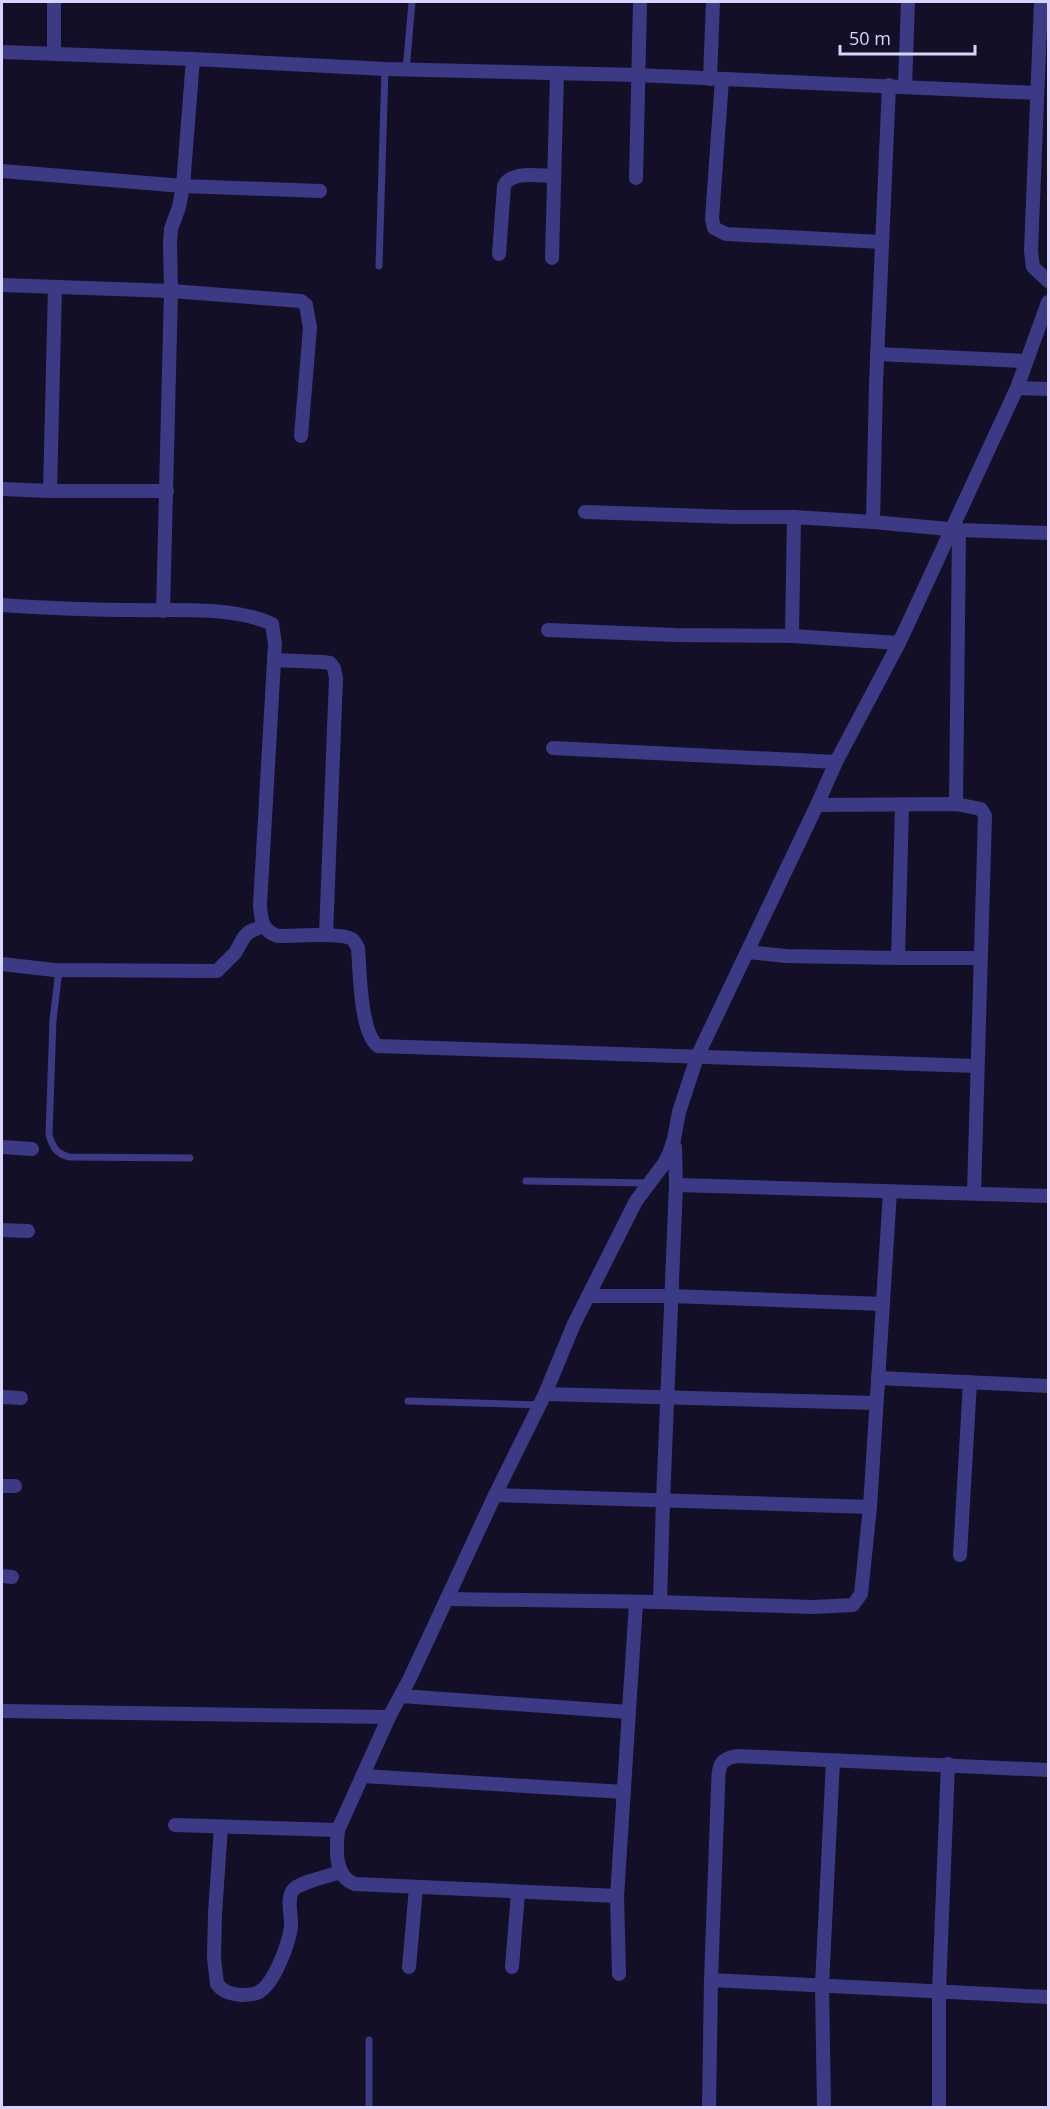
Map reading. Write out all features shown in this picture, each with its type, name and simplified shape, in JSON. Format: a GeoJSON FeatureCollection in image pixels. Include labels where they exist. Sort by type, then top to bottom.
{"type":"FeatureCollection","features":[{"type":"Feature","properties":{"kind":"street"},"geometry":{"type":"LineString","coordinates":[[54,2],[54,54]]}},
{"type":"Feature","properties":{"kind":"street"},"geometry":{"type":"LineString","coordinates":[[636,178],[640,2]]}},
{"type":"Feature","properties":{"kind":"street"},"geometry":{"type":"LineString","coordinates":[[713,2],[716,79],[712,219],[714,228],[726,234],[882,242]]}},
{"type":"Feature","properties":{"kind":"street"},"geometry":{"type":"LineString","coordinates":[[905,86],[908,2]]}},
{"type":"Feature","properties":{"kind":"street"},"geometry":{"type":"LineString","coordinates":[[1041,2],[1044,47],[1036,93],[1030,251],[1033,267],[1048,281]]}},
{"type":"Feature","properties":{"kind":"street"},"geometry":{"type":"LineString","coordinates":[[2,52],[406,70],[637,75],[1036,93]]}},
{"type":"Feature","properties":{"kind":"street"},"geometry":{"type":"LineString","coordinates":[[163,611],[171,229],[183,186],[193,59]]}},
{"type":"Feature","properties":{"kind":"street"},"geometry":{"type":"LineString","coordinates":[[552,258],[557,73]]}},
{"type":"Feature","properties":{"kind":"street"},"geometry":{"type":"LineString","coordinates":[[873,522],[877,354],[889,85]]}},
{"type":"Feature","properties":{"kind":"street"},"geometry":{"type":"LineString","coordinates":[[2,171],[183,186],[320,190]]}},
{"type":"Feature","properties":{"kind":"street"},"geometry":{"type":"LineString","coordinates":[[499,254],[506,181],[515,176],[554,176]]}},
{"type":"Feature","properties":{"kind":"street"},"geometry":{"type":"LineString","coordinates":[[2,285],[171,291],[301,301],[306,304],[310,328],[301,436]]}},
{"type":"Feature","properties":{"kind":"street"},"geometry":{"type":"LineString","coordinates":[[50,491],[55,286]]}},
{"type":"Feature","properties":{"kind":"street"},"geometry":{"type":"LineString","coordinates":[[660,1602],[676,1185],[674,1139],[678,1112],[697,1057],[836,762],[955,530],[1017,388],[1048,302]]}},
{"type":"Feature","properties":{"kind":"street"},"geometry":{"type":"LineString","coordinates":[[877,354],[1026,361]]}},
{"type":"Feature","properties":{"kind":"street"},"geometry":{"type":"LineString","coordinates":[[1017,388],[1048,389]]}},
{"type":"Feature","properties":{"kind":"street"},"geometry":{"type":"LineString","coordinates":[[2,489],[167,491]]}},
{"type":"Feature","properties":{"kind":"street"},"geometry":{"type":"LineString","coordinates":[[585,512],[794,517],[955,530],[1048,533]]}},
{"type":"Feature","properties":{"kind":"street"},"geometry":{"type":"LineString","coordinates":[[792,636],[794,517]]}},
{"type":"Feature","properties":{"kind":"street"},"geometry":{"type":"LineString","coordinates":[[955,530],[956,804]]}},
{"type":"Feature","properties":{"kind":"street"},"geometry":{"type":"LineString","coordinates":[[2,606],[223,612],[272,624],[274,660],[260,905],[263,926],[278,936],[326,935],[354,940],[358,948],[368,1035],[378,1046],[976,1066]]}},
{"type":"Feature","properties":{"kind":"street"},"geometry":{"type":"LineString","coordinates":[[548,630],[675,635],[792,636],[899,643]]}},
{"type":"Feature","properties":{"kind":"street"},"geometry":{"type":"LineString","coordinates":[[274,660],[330,663],[334,668],[336,678],[326,935]]}},
{"type":"Feature","properties":{"kind":"street"},"geometry":{"type":"LineString","coordinates":[[554,748],[836,762]]}},
{"type":"Feature","properties":{"kind":"street"},"geometry":{"type":"LineString","coordinates":[[817,805],[956,804],[981,809],[985,816],[974,1193]]}},
{"type":"Feature","properties":{"kind":"street"},"geometry":{"type":"LineString","coordinates":[[898,958],[902,805]]}},
{"type":"Feature","properties":{"kind":"street"},"geometry":{"type":"LineString","coordinates":[[2,964],[59,970],[217,971],[235,953],[243,937],[263,926]]}},
{"type":"Feature","properties":{"kind":"street"},"geometry":{"type":"LineString","coordinates":[[748,952],[786,956],[980,958]]}},
{"type":"Feature","properties":{"kind":"street"},"geometry":{"type":"LineString","coordinates":[[617,1896],[355,1884],[344,1878],[340,1872],[336,1841],[338,1830],[388,1717],[401,1696],[542,1400],[574,1324],[631,1211],[648,1183],[663,1165],[674,1139]]}},
{"type":"Feature","properties":{"kind":"street"},"geometry":{"type":"LineString","coordinates":[[2,1147],[32,1149]]}},
{"type":"Feature","properties":{"kind":"street"},"geometry":{"type":"LineString","coordinates":[[676,1185],[1048,1196]]}},
{"type":"Feature","properties":{"kind":"street"},"geometry":{"type":"LineString","coordinates":[[447,1599],[813,1607],[853,1605],[861,1594],[870,1507],[890,1192]]}},
{"type":"Feature","properties":{"kind":"street"},"geometry":{"type":"LineString","coordinates":[[2,1230],[28,1231]]}},
{"type":"Feature","properties":{"kind":"street"},"geometry":{"type":"LineString","coordinates":[[588,1296],[672,1296],[883,1304]]}},
{"type":"Feature","properties":{"kind":"street"},"geometry":{"type":"LineString","coordinates":[[878,1378],[1048,1386]]}},
{"type":"Feature","properties":{"kind":"street"},"geometry":{"type":"LineString","coordinates":[[960,1556],[970,1382]]}},
{"type":"Feature","properties":{"kind":"street"},"geometry":{"type":"LineString","coordinates":[[2,1397],[21,1398]]}},
{"type":"Feature","properties":{"kind":"street"},"geometry":{"type":"LineString","coordinates":[[542,1400],[668,1399],[876,1404]]}},
{"type":"Feature","properties":{"kind":"street"},"geometry":{"type":"LineString","coordinates":[[495,1495],[870,1507]]}},
{"type":"Feature","properties":{"kind":"street"},"geometry":{"type":"LineString","coordinates":[[619,1974],[617,1896],[636,1603]]}},
{"type":"Feature","properties":{"kind":"street"},"geometry":{"type":"LineString","coordinates":[[401,1696],[629,1712]]}},
{"type":"Feature","properties":{"kind":"street"},"geometry":{"type":"LineString","coordinates":[[2,1711],[388,1717]]}},
{"type":"Feature","properties":{"kind":"street"},"geometry":{"type":"LineString","coordinates":[[709,2108],[718,1770],[722,1762],[727,1758],[738,1756],[1048,1770]]}},
{"type":"Feature","properties":{"kind":"street"},"geometry":{"type":"LineString","coordinates":[[824,2108],[822,1985],[832,1761]]}},
{"type":"Feature","properties":{"kind":"street"},"geometry":{"type":"LineString","coordinates":[[939,2108],[939,1991],[948,1764]]}},
{"type":"Feature","properties":{"kind":"street"},"geometry":{"type":"LineString","coordinates":[[363,1776],[624,1792]]}},
{"type":"Feature","properties":{"kind":"street"},"geometry":{"type":"LineString","coordinates":[[175,1825],[338,1830]]}},
{"type":"Feature","properties":{"kind":"street"},"geometry":{"type":"LineString","coordinates":[[221,1827],[214,1958],[217,1984],[226,1992],[249,1995],[260,1992],[264,1988],[278,1967],[291,1930],[290,1897],[293,1889],[340,1872]]}},
{"type":"Feature","properties":{"kind":"street"},"geometry":{"type":"LineString","coordinates":[[409,1967],[416,1888]]}},
{"type":"Feature","properties":{"kind":"street"},"geometry":{"type":"LineString","coordinates":[[512,1967],[518,1893]]}},
{"type":"Feature","properties":{"kind":"street"},"geometry":{"type":"LineString","coordinates":[[711,1980],[1048,1997]]}},
{"type":"Feature","properties":{"kind":"lane"},"geometry":{"type":"LineString","coordinates":[[406,70],[412,2]]}},
{"type":"Feature","properties":{"kind":"lane"},"geometry":{"type":"LineString","coordinates":[[379,266],[385,69]]}},
{"type":"Feature","properties":{"kind":"lane"},"geometry":{"type":"LineString","coordinates":[[59,970],[52,1041],[49,1135],[53,1147],[59,1154],[69,1157],[190,1158]]}},
{"type":"Feature","properties":{"kind":"lane"},"geometry":{"type":"LineString","coordinates":[[526,1181],[648,1183]]}},
{"type":"Feature","properties":{"kind":"lane"},"geometry":{"type":"LineString","coordinates":[[408,1401],[542,1400]]}},
{"type":"Feature","properties":{"kind":"lane"},"geometry":{"type":"LineString","coordinates":[[369,2040],[369,2108]]}}]}
